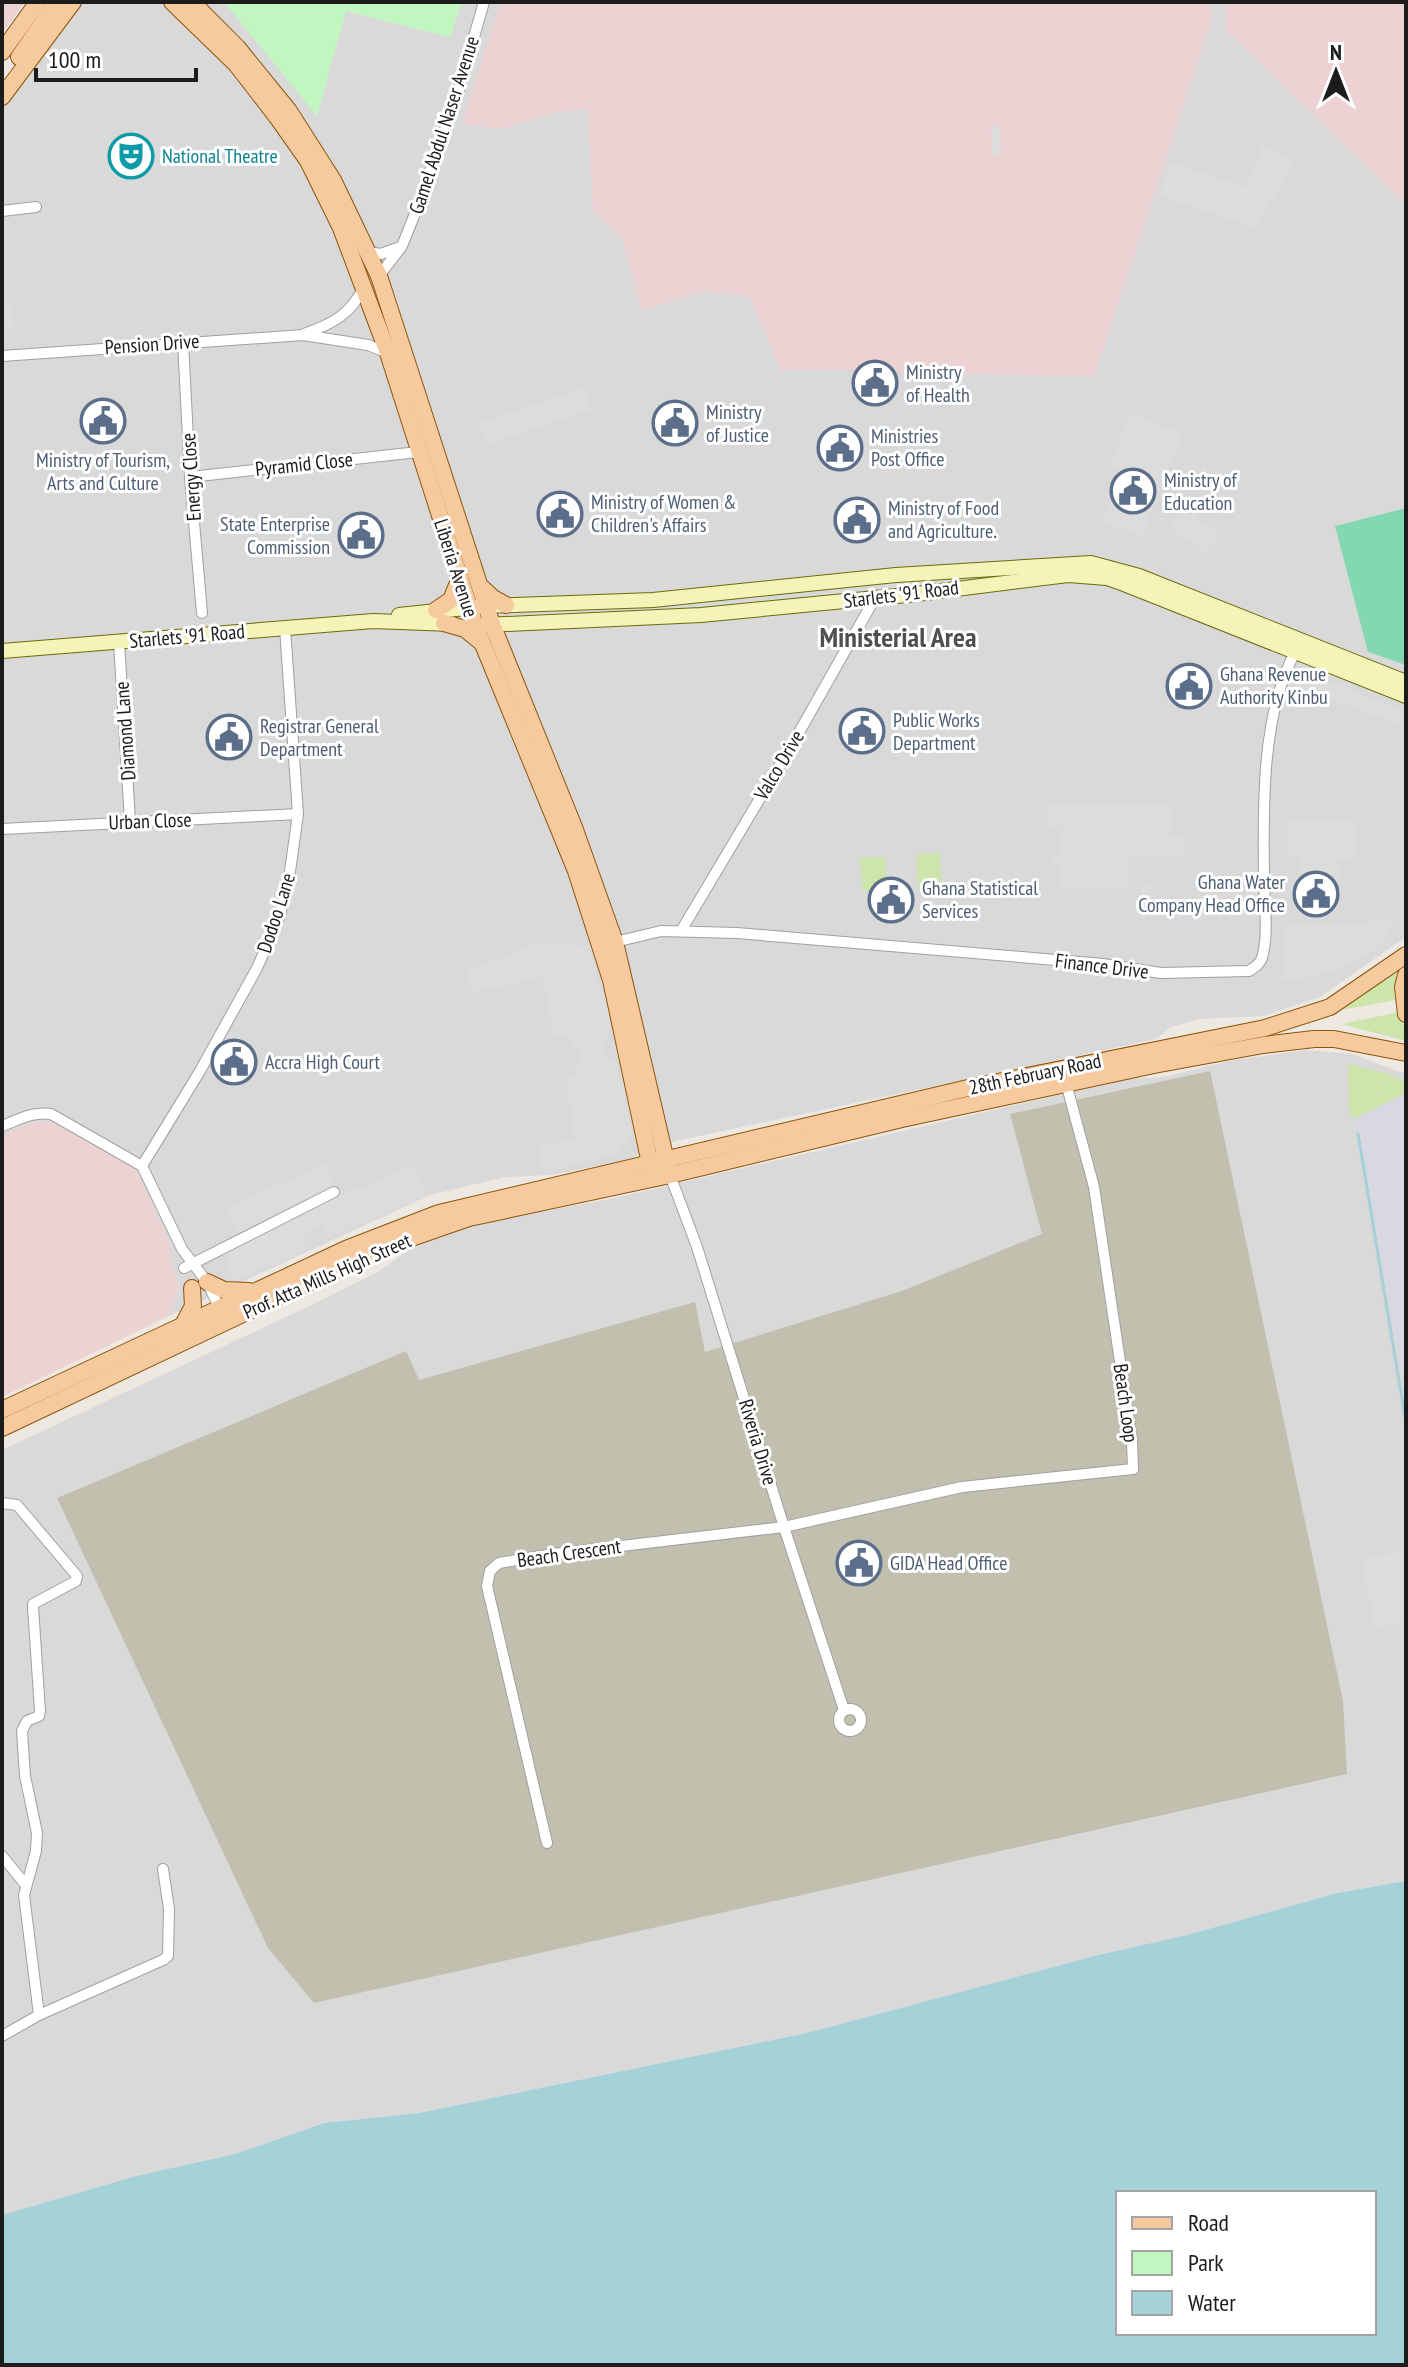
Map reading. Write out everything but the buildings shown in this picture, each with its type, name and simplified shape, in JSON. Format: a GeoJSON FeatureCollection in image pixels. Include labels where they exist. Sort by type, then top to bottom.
{"type":"FeatureCollection","features":[{"type":"Feature","properties":{"kind":"main road"},"geometry":{"type":"LineString","coordinates":[[2,52],[38,2]]}},
{"type":"Feature","properties":{"kind":"main road"},"geometry":{"type":"LineString","coordinates":[[5,92],[11,67],[57,2]]}},
{"type":"Feature","properties":{"kind":"main road"},"geometry":{"type":"LineString","coordinates":[[5,92],[73,2]]}},
{"type":"Feature","properties":{"kind":"main road","name":"Liberia Avenue"},"geometry":{"type":"LineString","coordinates":[[172,2],[236,64],[308,161],[371,280],[478,583],[477,606]]}},
{"type":"Feature","properties":{"kind":"main road","name":"Liberia Avenue"},"geometry":{"type":"LineString","coordinates":[[192,2],[237,47],[289,111],[323,162],[368,252],[371,280],[388,353],[460,578],[477,606],[574,827],[615,942],[652,1135]]}},
{"type":"Feature","properties":{"kind":"main road","name":"Starlets '91 Road"},"geometry":{"type":"LineString","coordinates":[[2,651],[440,617],[477,606],[653,600],[896,575],[1091,563],[1139,576],[1406,696]]}},
{"type":"Feature","properties":{"kind":"main road"},"geometry":{"type":"LineString","coordinates":[[841,601],[853,594],[890,588],[896,575]]}},
{"type":"Feature","properties":{"kind":"main road","name":"Starlets '91 Road"},"geometry":{"type":"LineString","coordinates":[[440,617],[484,625],[647,619],[875,598],[1049,576],[1092,576],[1124,584],[1406,682]]}},
{"type":"Feature","properties":{"kind":"main road"},"geometry":{"type":"LineString","coordinates":[[460,578],[440,617],[465,629],[482,643]]}},
{"type":"Feature","properties":{"kind":"main road"},"geometry":{"type":"LineString","coordinates":[[478,583],[493,598],[506,605]]}},
{"type":"Feature","properties":{"kind":"main road","name":"Liberia Avenue"},"geometry":{"type":"LineString","coordinates":[[484,625],[482,643],[576,871],[611,980],[660,1170]]}},
{"type":"Feature","properties":{"kind":"main road","name":"28th February Road"},"geometry":{"type":"LineString","coordinates":[[660,1170],[696,1153],[968,1088],[1298,1019],[1330,1007],[1406,955]]}},
{"type":"Feature","properties":{"kind":"main road"},"geometry":{"type":"LineString","coordinates":[[1406,975],[1403,987],[1406,1014]]}},
{"type":"Feature","properties":{"kind":"main road","name":"28th February Road"},"geometry":{"type":"LineString","coordinates":[[660,1170],[1066,1083],[1263,1045],[1334,1039],[1406,1053]]}},
{"type":"Feature","properties":{"kind":"main road"},"geometry":{"type":"LineString","coordinates":[[632,1168],[652,1135],[676,1148],[696,1153]]}},
{"type":"Feature","properties":{"kind":"main road","name":"Prof. Atta Mills High Street"},"geometry":{"type":"LineString","coordinates":[[2,1410],[184,1323],[216,1318],[255,1290],[346,1249],[439,1213],[632,1168],[660,1170]]}},
{"type":"Feature","properties":{"kind":"main road","name":"Prof. Atta Mills High Street"},"geometry":{"type":"LineString","coordinates":[[2,1428],[216,1318],[426,1232],[660,1170]]}},
{"type":"Feature","properties":{"kind":"main road"},"geometry":{"type":"LineString","coordinates":[[184,1323],[200,1285],[224,1290],[255,1290]]}},
{"type":"Feature","properties":{"kind":"street","name":"Gamel Abdul Naser Avenue"},"geometry":{"type":"LineString","coordinates":[[371,280],[402,246],[457,96],[484,2]]}},
{"type":"Feature","properties":{"kind":"street"},"geometry":{"type":"LineString","coordinates":[[2,211],[36,207]]}},
{"type":"Feature","properties":{"kind":"street"},"geometry":{"type":"LineString","coordinates":[[368,252],[381,254],[402,246]]}},
{"type":"Feature","properties":{"kind":"street","name":"Pension Drive"},"geometry":{"type":"LineString","coordinates":[[303,335],[337,321],[357,302],[371,280]]}},
{"type":"Feature","properties":{"kind":"street","name":"Pension Drive"},"geometry":{"type":"LineString","coordinates":[[2,356],[303,335],[354,342],[388,353]]}},
{"type":"Feature","properties":{"kind":"street","name":"Energy Close"},"geometry":{"type":"LineString","coordinates":[[183,342],[190,477],[202,613]]}},
{"type":"Feature","properties":{"kind":"street","name":"Pyramid Close"},"geometry":{"type":"LineString","coordinates":[[190,477],[418,452]]}},
{"type":"Feature","properties":{"kind":"street","name":"Valco Drive"},"geometry":{"type":"LineString","coordinates":[[681,931],[875,598]]}},
{"type":"Feature","properties":{"kind":"street","name":"Dodoo Lane"},"geometry":{"type":"LineString","coordinates":[[142,1166],[200,1071],[257,968],[279,918],[288,886],[298,814],[285,628]]}},
{"type":"Feature","properties":{"kind":"street","name":"Diamond Lane"},"geometry":{"type":"LineString","coordinates":[[119,642],[130,821]]}},
{"type":"Feature","properties":{"kind":"street","name":"Finance Drive"},"geometry":{"type":"LineString","coordinates":[[615,942],[644,934],[681,931],[737,933],[1103,964],[1161,973],[1249,971],[1262,958],[1264,792],[1274,714],[1281,686],[1300,647]]}},
{"type":"Feature","properties":{"kind":"street","name":"Urban Close"},"geometry":{"type":"LineString","coordinates":[[2,829],[298,814]]}},
{"type":"Feature","properties":{"kind":"street","name":"Beach Loop"},"geometry":{"type":"LineString","coordinates":[[784,1527],[962,1487],[1133,1469],[1132,1442],[1094,1187],[1066,1083]]}},
{"type":"Feature","properties":{"kind":"street"},"geometry":{"type":"LineString","coordinates":[[2,1126],[29,1115],[51,1114],[142,1166],[216,1318]]}},
{"type":"Feature","properties":{"kind":"street","name":"Riveria Drive"},"geometry":{"type":"LineString","coordinates":[[660,1170],[697,1247],[844,1710]]}},
{"type":"Feature","properties":{"kind":"street"},"geometry":{"type":"LineString","coordinates":[[189,1266],[334,1192]]}},
{"type":"Feature","properties":{"kind":"street"},"geometry":{"type":"LineString","coordinates":[[200,1285],[216,1318]]}},
{"type":"Feature","properties":{"kind":"street"},"geometry":{"type":"LineString","coordinates":[[2,1503],[17,1505],[77,1576],[76,1581],[33,1604],[40,1711],[39,1716],[27,1721],[22,1731],[25,1776],[37,1833],[36,1851],[24,1895],[39,2015]]}},
{"type":"Feature","properties":{"kind":"street","name":"Beach Crescent"},"geometry":{"type":"LineString","coordinates":[[547,1843],[487,1586],[490,1571],[499,1563],[553,1554],[784,1527]]}},
{"type":"Feature","properties":{"kind":"street"},"geometry":{"type":"LineString","coordinates":[[2,1856],[25,1884]]}},
{"type":"Feature","properties":{"kind":"street"},"geometry":{"type":"LineString","coordinates":[[2,2036],[39,2015],[168,1956],[169,1909],[163,1869]]}},
{"type":"Feature","properties":{"kind":"shaded area"},"geometry":{"type":"Polygon","coordinates":[[[2,2],[25,2],[2,34],[2,2]]]}},
{"type":"Feature","properties":{"kind":"shaded area"},"geometry":{"type":"Polygon","coordinates":[[[80,2],[1406,2],[1406,937],[1320,997],[1264,1016],[1199,1019],[1171,1027],[1156,1039],[676,1141],[626,1160],[552,1175],[506,1177],[430,1195],[169,1316],[179,1286],[168,1252],[34,1122],[2,1136],[2,106],[80,2]]]}},
{"type":"Feature","properties":{"kind":"shaded area"},"geometry":{"type":"Polygon","coordinates":[[[501,2],[1212,2],[1210,24],[1094,377],[781,370],[749,296],[704,291],[642,310],[622,238],[593,211],[588,109],[557,112],[502,129],[462,124],[501,2]]]}},
{"type":"Feature","properties":{"kind":"shaded area"},"geometry":{"type":"Polygon","coordinates":[[[1226,2],[1406,2],[1406,204],[1226,30],[1226,2]]]}},
{"type":"Feature","properties":{"kind":"shaded area"},"geometry":{"type":"Polygon","coordinates":[[[991,126],[1000,126],[1001,156],[992,156],[991,126]]]}},
{"type":"Feature","properties":{"kind":"shaded area"},"geometry":{"type":"Polygon","coordinates":[[[1263,144],[1296,160],[1256,228],[1159,196],[1171,162],[1247,187],[1263,144]]]}},
{"type":"Feature","properties":{"kind":"shaded area"},"geometry":{"type":"Polygon","coordinates":[[[12,299],[15,334],[2,335],[2,300],[12,299]]]}},
{"type":"Feature","properties":{"kind":"shaded area"},"geometry":{"type":"Polygon","coordinates":[[[585,388],[592,410],[486,445],[479,423],[585,388]]]}},
{"type":"Feature","properties":{"kind":"shaded area"},"geometry":{"type":"Polygon","coordinates":[[[1131,413],[1183,434],[1141,537],[1103,521],[1124,472],[1109,466],[1131,413]]]}},
{"type":"Feature","properties":{"kind":"shaded area"},"geometry":{"type":"Polygon","coordinates":[[[1183,509],[1220,533],[1206,553],[1170,529],[1183,509]]]}},
{"type":"Feature","properties":{"kind":"shaded area"},"geometry":{"type":"Polygon","coordinates":[[[1302,671],[1406,712],[1406,728],[1296,686],[1302,671]]]}},
{"type":"Feature","properties":{"kind":"shaded area"},"geometry":{"type":"Polygon","coordinates":[[[1048,805],[1170,805],[1170,835],[1183,836],[1183,856],[1128,856],[1128,887],[1061,887],[1061,865],[1050,865],[1050,857],[1061,856],[1061,828],[1048,828],[1048,805]]]}},
{"type":"Feature","properties":{"kind":"shaded area"},"geometry":{"type":"Polygon","coordinates":[[[1354,818],[1355,860],[1338,861],[1338,898],[1329,898],[1329,873],[1299,873],[1298,856],[1287,856],[1287,819],[1354,818]]]}},
{"type":"Feature","properties":{"kind":"shaded area"},"geometry":{"type":"Polygon","coordinates":[[[1142,885],[1152,886],[1151,911],[1141,911],[1142,885]]]}},
{"type":"Feature","properties":{"kind":"shaded area"},"geometry":{"type":"Polygon","coordinates":[[[1397,921],[1377,948],[1355,962],[1331,972],[1282,982],[1283,924],[1397,921]]]}},
{"type":"Feature","properties":{"kind":"shaded area"},"geometry":{"type":"Polygon","coordinates":[[[532,945],[588,946],[612,1028],[604,1039],[607,1060],[617,1061],[632,1132],[617,1155],[544,1172],[538,1147],[575,1138],[566,1081],[577,1075],[579,1051],[564,1034],[554,1036],[543,977],[473,992],[468,972],[532,945]]]}},
{"type":"Feature","properties":{"kind":"shaded area"},"geometry":{"type":"Polygon","coordinates":[[[1306,1050],[1352,1054],[1406,1074],[1406,1881],[1337,1893],[807,2033],[419,2113],[324,2123],[235,2154],[136,2176],[2,2215],[2,1450],[378,1272],[421,1241],[463,1226],[610,1199],[1127,1079],[1164,1077],[1229,1061],[1306,1050]]]}},
{"type":"Feature","properties":{"kind":"shaded area"},"geometry":{"type":"Polygon","coordinates":[[[1210,1071],[1343,1701],[1347,1774],[314,2003],[268,1948],[57,1498],[406,1351],[419,1380],[695,1302],[705,1352],[902,1291],[1042,1234],[1010,1114],[1210,1071]]]}},
{"type":"Feature","properties":{"kind":"shaded area"},"geometry":{"type":"Polygon","coordinates":[[[1406,1093],[1406,1393],[1356,1118],[1406,1093]]]}},
{"type":"Feature","properties":{"kind":"shaded area"},"geometry":{"type":"Polygon","coordinates":[[[34,1122],[58,1122],[135,1167],[172,1249],[168,1252],[179,1286],[169,1316],[2,1397],[2,1136],[34,1122]]]}},
{"type":"Feature","properties":{"kind":"shaded area"},"geometry":{"type":"Polygon","coordinates":[[[326,1164],[341,1196],[413,1165],[426,1195],[328,1238],[322,1225],[301,1234],[307,1249],[235,1281],[223,1253],[243,1243],[227,1207],[326,1164]]]}},
{"type":"Feature","properties":{"kind":"shaded area"},"geometry":{"type":"Polygon","coordinates":[[[1406,1551],[1406,1622],[1375,1627],[1362,1558],[1406,1551]]]}},
{"type":"Feature","properties":{"kind":"green space"},"geometry":{"type":"Polygon","coordinates":[[[224,2],[462,2],[450,37],[346,11],[317,116],[224,2]]]}},
{"type":"Feature","properties":{"kind":"green space"},"geometry":{"type":"Polygon","coordinates":[[[1406,508],[1406,665],[1368,652],[1335,526],[1406,508]]]}},
{"type":"Feature","properties":{"kind":"green space"},"geometry":{"type":"Polygon","coordinates":[[[940,853],[942,889],[919,890],[916,854],[940,853]]]}},
{"type":"Feature","properties":{"kind":"green space"},"geometry":{"type":"Polygon","coordinates":[[[885,857],[887,889],[863,891],[860,858],[885,857]]]}},
{"type":"Feature","properties":{"kind":"green space"},"geometry":{"type":"Polygon","coordinates":[[[1400,966],[1396,1000],[1341,1010],[1400,966]]]}},
{"type":"Feature","properties":{"kind":"green space"},"geometry":{"type":"Polygon","coordinates":[[[1399,1012],[1406,1041],[1342,1024],[1399,1012]]]}},
{"type":"Feature","properties":{"kind":"green space"},"geometry":{"type":"Polygon","coordinates":[[[1348,1064],[1406,1082],[1406,1093],[1356,1118],[1349,1113],[1348,1064]]]}},
{"type":"Feature","properties":{"kind":"water"},"geometry":{"type":"Polygon","coordinates":[[[1406,1881],[1406,2365],[2,2365],[2,2215],[136,2176],[235,2154],[324,2123],[419,2113],[807,2033],[1094,1956],[1187,1935],[1337,1893],[1406,1881]]]}},
{"type":"Feature","properties":{"kind":"waterway"},"geometry":{"type":"LineString","coordinates":[[1358,1134],[1406,1423]]}},
{"type":"Feature","properties":{"kind":"place","name":"National Theatre"},"geometry":{"type":"Point","coordinates":[131,156]}},
{"type":"Feature","properties":{"kind":"place","name":"Ministry of Health"},"geometry":{"type":"Point","coordinates":[875,383]}},
{"type":"Feature","properties":{"kind":"place","name":"Ministry of Tourism, Arts and Culture"},"geometry":{"type":"Point","coordinates":[103,421]}},
{"type":"Feature","properties":{"kind":"place","name":"Ministry of Justice"},"geometry":{"type":"Point","coordinates":[675,423]}},
{"type":"Feature","properties":{"kind":"place","name":"Ministries Post Office"},"geometry":{"type":"Point","coordinates":[840,448]}},
{"type":"Feature","properties":{"kind":"place","name":"Ministry of Education"},"geometry":{"type":"Point","coordinates":[1133,491]}},
{"type":"Feature","properties":{"kind":"place","name":"Ministry of Women & Children's Affairs"},"geometry":{"type":"Point","coordinates":[560,514]}},
{"type":"Feature","properties":{"kind":"place","name":"Ministry of Food and Agriculture."},"geometry":{"type":"Point","coordinates":[857,520]}},
{"type":"Feature","properties":{"kind":"place","name":"State Enterprise Commission"},"geometry":{"type":"Point","coordinates":[361,535]}},
{"type":"Feature","properties":{"kind":"place","name":"Ghana Revenue Authority Kinbu"},"geometry":{"type":"Point","coordinates":[1189,686]}},
{"type":"Feature","properties":{"kind":"place","name":"Public Works Department"},"geometry":{"type":"Point","coordinates":[862,731]}},
{"type":"Feature","properties":{"kind":"place","name":"Registrar General Department"},"geometry":{"type":"Point","coordinates":[229,737]}},
{"type":"Feature","properties":{"kind":"place","name":"Ghana Water Company Head Office"},"geometry":{"type":"Point","coordinates":[1316,894]}},
{"type":"Feature","properties":{"kind":"place","name":"Ghana Statistical Services"},"geometry":{"type":"Point","coordinates":[891,900]}},
{"type":"Feature","properties":{"kind":"place","name":"Accra High Court"},"geometry":{"type":"Point","coordinates":[234,1062]}},
{"type":"Feature","properties":{"kind":"place","name":"GIDA Head Office"},"geometry":{"type":"Point","coordinates":[859,1563]}},
{"type":"Feature","properties":{"kind":"district","name":"Ministerial Area"},"geometry":{"type":"Point","coordinates":[898,637]}}]}
